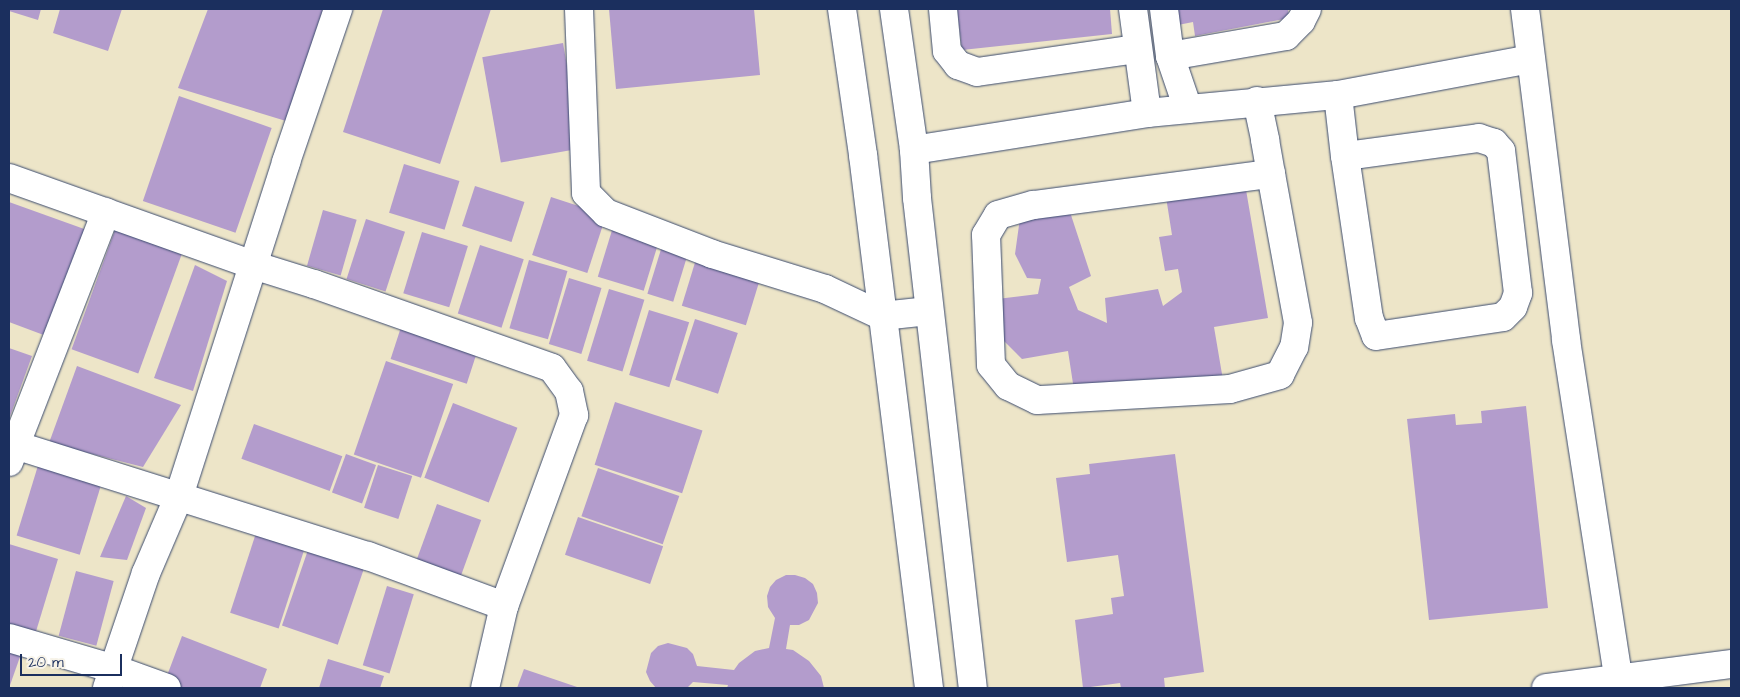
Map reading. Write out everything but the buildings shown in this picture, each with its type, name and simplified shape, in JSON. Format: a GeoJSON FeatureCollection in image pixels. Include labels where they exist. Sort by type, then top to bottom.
{"type":"FeatureCollection","features":[{"type":"Feature","properties":{"kind":"main road"},"geometry":{"type":"LineString","coordinates":[[111,678],[146,572],[179,496],[338,9]]}},
{"type":"Feature","properties":{"kind":"main road"},"geometry":{"type":"LineString","coordinates":[[579,9],[586,193],[606,213],[712,254],[825,289],[882,316],[929,311]]}},
{"type":"Feature","properties":{"kind":"main road"},"geometry":{"type":"LineString","coordinates":[[842,9],[864,155],[928,688]]}},
{"type":"Feature","properties":{"kind":"main road"},"geometry":{"type":"LineString","coordinates":[[894,9],[914,150],[929,311],[973,688]]}},
{"type":"Feature","properties":{"kind":"main road"},"geometry":{"type":"LineString","coordinates":[[943,9],[947,51],[958,66],[977,72],[1137,49]]}},
{"type":"Feature","properties":{"kind":"main road"},"geometry":{"type":"LineString","coordinates":[[1133,9],[1147,113]]}},
{"type":"Feature","properties":{"kind":"main road"},"geometry":{"type":"LineString","coordinates":[[1164,9],[1170,56],[1188,109]]}},
{"type":"Feature","properties":{"kind":"main road"},"geometry":{"type":"LineString","coordinates":[[1170,56],[1286,36],[1301,21],[1308,9]]}},
{"type":"Feature","properties":{"kind":"main road"},"geometry":{"type":"LineString","coordinates":[[1525,9],[1566,340],[1618,677]]}},
{"type":"Feature","properties":{"kind":"main road"},"geometry":{"type":"LineString","coordinates":[[914,150],[1147,113],[1257,101],[1338,95],[1531,59]]}},
{"type":"Feature","properties":{"kind":"main road"},"geometry":{"type":"LineString","coordinates":[[1338,95],[1345,156],[1369,318],[1376,336],[1504,317],[1514,307],[1518,293],[1516,274],[1500,152],[1494,143],[1479,138],[1345,156]]}},
{"type":"Feature","properties":{"kind":"main road"},"geometry":{"type":"LineString","coordinates":[[1257,101],[1271,174],[1298,323],[1294,347],[1280,375],[1230,389],[1037,400],[1008,386],[991,365],[986,234],[998,215],[1034,206],[1271,174]]}},
{"type":"Feature","properties":{"kind":"main road"},"geometry":{"type":"LineString","coordinates":[[9,178],[253,265],[323,287],[552,368],[569,391],[574,415],[504,606],[485,688]]}},
{"type":"Feature","properties":{"kind":"main road"},"geometry":{"type":"LineString","coordinates":[[106,212],[11,450],[179,496],[368,556],[504,606]]}},
{"type":"Feature","properties":{"kind":"main road"},"geometry":{"type":"LineString","coordinates":[[9,638],[111,678],[167,688]]}},
{"type":"Feature","properties":{"kind":"main road"},"geometry":{"type":"LineString","coordinates":[[1546,688],[1618,677],[1687,679],[1731,664]]}}]}
